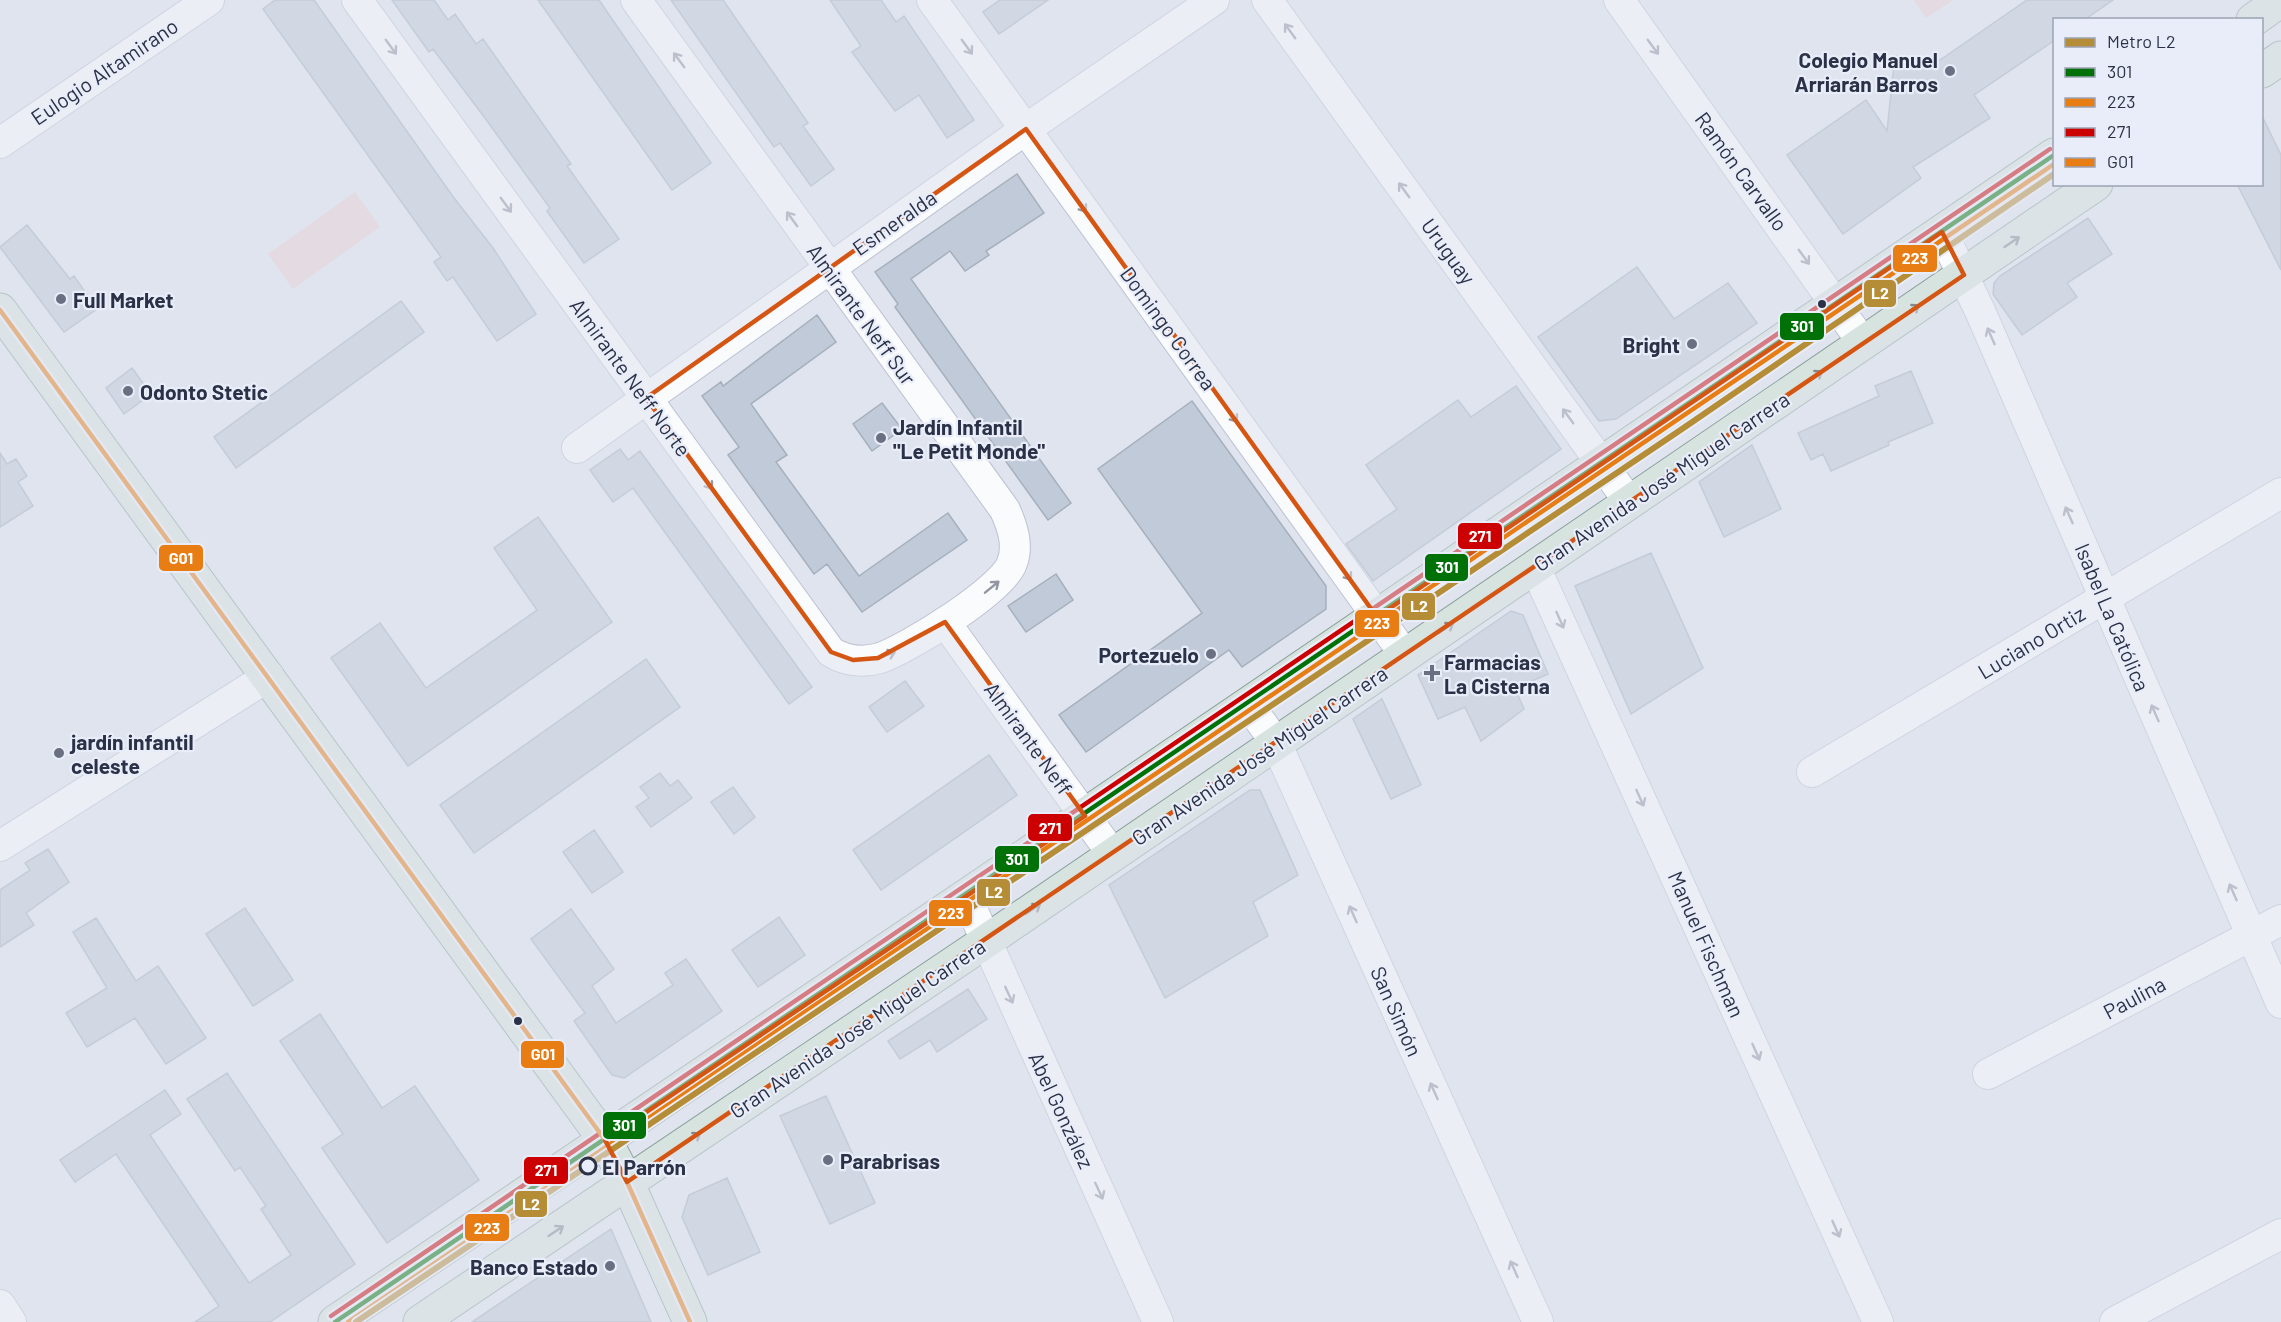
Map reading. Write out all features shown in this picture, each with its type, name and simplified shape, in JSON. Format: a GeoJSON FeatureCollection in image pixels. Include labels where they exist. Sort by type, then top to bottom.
{"type":"FeatureCollection","features":[{"type":"Feature","properties":{"kind":"main road"},"geometry":{"type":"LineString","coordinates":[[2256,18],[2281,0]]}},
{"type":"Feature","properties":{"kind":"main road"},"geometry":{"type":"LineString","coordinates":[[2263,70],[2281,58]]}},
{"type":"Feature","properties":{"kind":"main road"},"geometry":{"type":"LineString","coordinates":[[335,1322],[966,897],[2053,156]]}},
{"type":"Feature","properties":{"kind":"main road","name":"Gran Avenida José Miguel Carrera"},"geometry":{"type":"LineString","coordinates":[[420,1322],[985,942],[2093,186]]}},
{"type":"Feature","properties":{"kind":"main road"},"geometry":{"type":"LineString","coordinates":[[0,310],[605,1140],[627,1182],[690,1322]]}},
{"type":"Feature","properties":{"kind":"street","name":"Eulogio Altamirano"},"geometry":{"type":"LineString","coordinates":[[0,143],[209,0]]}},
{"type":"Feature","properties":{"kind":"street","name":"Almirante Neff Norte"},"geometry":{"type":"LineString","coordinates":[[357,0],[831,652],[853,660],[878,658],[902,650],[945,621]]}},
{"type":"Feature","properties":{"kind":"street","name":"Almirante Neff Sur"},"geometry":{"type":"LineString","coordinates":[[636,0],[1005,510],[1011,523],[1014,552],[1009,569],[996,585],[945,621]]}},
{"type":"Feature","properties":{"kind":"street","name":"Domingo Correa"},"geometry":{"type":"LineString","coordinates":[[932,0],[1405,656]]}},
{"type":"Feature","properties":{"kind":"street","name":"Esmeralda"},"geometry":{"type":"LineString","coordinates":[[577,448],[1026,129],[1214,0]]}},
{"type":"Feature","properties":{"kind":"street","name":"Uruguay"},"geometry":{"type":"LineString","coordinates":[[1267,0],[1630,503]]}},
{"type":"Feature","properties":{"kind":"street","name":"Ramón Carvallo"},"geometry":{"type":"LineString","coordinates":[[1619,0],[1863,343]]}},
{"type":"Feature","properties":{"kind":"street","name":"Isabel La Católica"},"geometry":{"type":"LineString","coordinates":[[1942,232],[1964,275],[2281,1003]]}},
{"type":"Feature","properties":{"kind":"street","name":"Luciano Ortiz"},"geometry":{"type":"LineString","coordinates":[[1812,772],[2281,492]]}},
{"type":"Feature","properties":{"kind":"street","name":"Manuel Fischman"},"geometry":{"type":"LineString","coordinates":[[1536,567],[1878,1322]]}},
{"type":"Feature","properties":{"kind":"street","name":"Almirante Neff"},"geometry":{"type":"LineString","coordinates":[[945,621],[1113,855]]}},
{"type":"Feature","properties":{"kind":"street"},"geometry":{"type":"LineString","coordinates":[[0,846],[269,676]]}},
{"type":"Feature","properties":{"kind":"street","name":"San Simón"},"geometry":{"type":"LineString","coordinates":[[1248,704],[1276,743],[1538,1322]]}},
{"type":"Feature","properties":{"kind":"street","name":"Abel González"},"geometry":{"type":"LineString","coordinates":[[966,897],[1158,1322]]}},
{"type":"Feature","properties":{"kind":"street","name":"Paulina"},"geometry":{"type":"LineString","coordinates":[[1988,1074],[2281,920]]}},
{"type":"Feature","properties":{"kind":"street"},"geometry":{"type":"LineString","coordinates":[[2115,1322],[2281,1234]]}},
{"type":"Feature","properties":{"kind":"street"},"geometry":{"type":"LineString","coordinates":[[0,1305],[11,1322]]}},
{"type":"Feature","properties":{"kind":"highlighted area"},"geometry":{"type":"Polygon","coordinates":[[[1026,129],[1377,617],[1942,232],[1964,275],[627,1182],[605,1140],[1085,816],[945,622],[878,658],[853,660],[831,652],[646,398],[1026,129]]]}},
{"type":"Feature","properties":{"kind":"shaded area"},"geometry":{"type":"Polygon","coordinates":[[[1914,0],[1953,0],[1926,18],[1914,0]]]}},
{"type":"Feature","properties":{"kind":"shaded area"},"geometry":{"type":"Polygon","coordinates":[[[355,192],[380,227],[293,289],[268,254],[355,192]]]}},
{"type":"Feature","properties":{"kind":"building"},"geometry":{"type":"Polygon","coordinates":[[[275,0],[314,0],[454,198],[493,248],[536,314],[497,341],[453,277],[447,281],[434,262],[441,257],[263,9],[275,0]]]}},
{"type":"Feature","properties":{"kind":"building"},"geometry":{"type":"Polygon","coordinates":[[[392,0],[434,0],[448,20],[455,14],[476,44],[483,39],[571,164],[567,166],[619,239],[584,263],[547,211],[550,208],[485,118],[433,49],[429,52],[392,0]]]}},
{"type":"Feature","properties":{"kind":"building"},"geometry":{"type":"Polygon","coordinates":[[[538,0],[599,0],[711,163],[672,190],[538,0]]]}},
{"type":"Feature","properties":{"kind":"building"},"geometry":{"type":"Polygon","coordinates":[[[671,0],[723,0],[808,123],[803,126],[834,169],[811,186],[780,143],[774,147],[671,0]]]}},
{"type":"Feature","properties":{"kind":"building"},"geometry":{"type":"Polygon","coordinates":[[[830,0],[881,0],[896,22],[904,16],[974,120],[947,138],[919,95],[895,111],[852,52],[861,46],[830,0]]]}},
{"type":"Feature","properties":{"kind":"building"},"geometry":{"type":"Polygon","coordinates":[[[1000,0],[1048,0],[999,34],[983,12],[1000,0]]]}},
{"type":"Feature","properties":{"kind":"building"},"geometry":{"type":"Polygon","coordinates":[[[2027,0],[2113,0],[2087,18],[2053,18],[2053,41],[1974,95],[1990,118],[1913,167],[1921,178],[1843,234],[1787,155],[1866,100],[1887,131],[1895,56],[1940,60],[2027,0]]]}},
{"type":"Feature","properties":{"kind":"building"},"geometry":{"type":"Polygon","coordinates":[[[2263,118],[2281,155],[2281,270],[2238,186],[2263,186],[2263,118]]]}},
{"type":"Feature","properties":{"kind":"building"},"geometry":{"type":"Polygon","coordinates":[[[1017,174],[1044,213],[986,251],[989,255],[965,271],[950,251],[911,279],[1071,503],[1048,520],[895,307],[898,304],[875,272],[1017,174]]]}},
{"type":"Feature","properties":{"kind":"building"},"geometry":{"type":"Polygon","coordinates":[[[2088,218],[2112,254],[2067,283],[2077,297],[2022,335],[1993,294],[1994,283],[2000,276],[2088,218]]]}},
{"type":"Feature","properties":{"kind":"building"},"geometry":{"type":"Polygon","coordinates":[[[27,225],[70,279],[74,276],[97,309],[64,332],[0,247],[27,225]]]}},
{"type":"Feature","properties":{"kind":"building"},"geometry":{"type":"Polygon","coordinates":[[[1637,267],[1674,319],[1728,283],[1757,323],[1616,419],[1599,421],[1538,337],[1637,267]]]}},
{"type":"Feature","properties":{"kind":"building"},"geometry":{"type":"Polygon","coordinates":[[[401,301],[424,332],[236,468],[214,437],[401,301]]]}},
{"type":"Feature","properties":{"kind":"building"},"geometry":{"type":"Polygon","coordinates":[[[817,315],[836,342],[751,404],[787,455],[776,462],[859,576],[948,513],[967,540],[862,612],[827,564],[814,574],[728,455],[739,447],[702,396],[721,382],[723,386],[817,315]]]}},
{"type":"Feature","properties":{"kind":"building","name":"Odonto Stetic"},"geometry":{"type":"Polygon","coordinates":[[[132,368],[151,394],[124,414],[106,388],[132,368]]]}},
{"type":"Feature","properties":{"kind":"building"},"geometry":{"type":"Polygon","coordinates":[[[1911,371],[1933,423],[1888,442],[1889,445],[1831,471],[1823,454],[1811,460],[1798,433],[1879,396],[1875,386],[1911,371]]]}},
{"type":"Feature","properties":{"kind":"building"},"geometry":{"type":"Polygon","coordinates":[[[1516,386],[1561,449],[1373,581],[1346,544],[1397,509],[1366,465],[1458,400],[1471,417],[1516,386]]]}},
{"type":"Feature","properties":{"kind":"building"},"geometry":{"type":"Polygon","coordinates":[[[1192,401],[1326,586],[1326,609],[1242,667],[1229,650],[1086,752],[1059,715],[1202,613],[1098,469],[1192,401]]]}},
{"type":"Feature","properties":{"kind":"building"},"geometry":{"type":"Polygon","coordinates":[[[882,403],[902,429],[872,451],[853,424],[882,403]]]}},
{"type":"Feature","properties":{"kind":"building"},"geometry":{"type":"Polygon","coordinates":[[[1752,445],[1781,509],[1724,537],[1699,482],[1752,445]]]}},
{"type":"Feature","properties":{"kind":"building"},"geometry":{"type":"Polygon","coordinates":[[[620,449],[628,460],[640,451],[812,687],[789,704],[633,488],[613,502],[590,470],[620,449]]]}},
{"type":"Feature","properties":{"kind":"building"},"geometry":{"type":"Polygon","coordinates":[[[0,453],[7,464],[16,459],[27,476],[18,482],[33,506],[0,527],[0,453]]]}},
{"type":"Feature","properties":{"kind":"building"},"geometry":{"type":"Polygon","coordinates":[[[538,517],[612,622],[408,766],[331,658],[380,623],[426,688],[537,610],[494,548],[538,517]]]}},
{"type":"Feature","properties":{"kind":"building"},"geometry":{"type":"Polygon","coordinates":[[[1651,553],[1703,668],[1631,714],[1575,586],[1651,553]]]}},
{"type":"Feature","properties":{"kind":"building"},"geometry":{"type":"Polygon","coordinates":[[[1056,574],[1073,600],[1026,632],[1008,606],[1056,574]]]}},
{"type":"Feature","properties":{"kind":"building"},"geometry":{"type":"Polygon","coordinates":[[[1511,611],[1523,615],[1548,674],[1515,688],[1524,709],[1481,741],[1465,707],[1438,719],[1418,675],[1511,611]]]}},
{"type":"Feature","properties":{"kind":"building"},"geometry":{"type":"Polygon","coordinates":[[[646,659],[680,707],[474,853],[440,805],[646,659]]]}},
{"type":"Feature","properties":{"kind":"building"},"geometry":{"type":"Polygon","coordinates":[[[905,681],[924,706],[887,732],[869,707],[905,681]]]}},
{"type":"Feature","properties":{"kind":"building"},"geometry":{"type":"Polygon","coordinates":[[[1382,699],[1421,785],[1391,799],[1353,719],[1382,699]]]}},
{"type":"Feature","properties":{"kind":"building"},"geometry":{"type":"Polygon","coordinates":[[[989,755],[1017,795],[881,890],[853,850],[989,755]]]}},
{"type":"Feature","properties":{"kind":"building"},"geometry":{"type":"Polygon","coordinates":[[[660,773],[670,786],[678,780],[692,798],[651,827],[636,807],[649,798],[640,787],[660,773]]]}},
{"type":"Feature","properties":{"kind":"building"},"geometry":{"type":"Polygon","coordinates":[[[733,787],[755,817],[734,834],[711,802],[733,787]]]}},
{"type":"Feature","properties":{"kind":"building"},"geometry":{"type":"Polygon","coordinates":[[[1250,790],[1260,790],[1298,875],[1253,902],[1268,936],[1165,998],[1109,885],[1250,790]]]}},
{"type":"Feature","properties":{"kind":"building"},"geometry":{"type":"Polygon","coordinates":[[[594,830],[623,872],[592,893],[563,852],[594,830]]]}},
{"type":"Feature","properties":{"kind":"building"},"geometry":{"type":"Polygon","coordinates":[[[48,849],[69,882],[26,913],[34,925],[0,947],[0,890],[30,870],[25,863],[48,849]]]}},
{"type":"Feature","properties":{"kind":"building"},"geometry":{"type":"Polygon","coordinates":[[[245,908],[293,980],[253,1006],[206,934],[245,908]]]}},
{"type":"Feature","properties":{"kind":"building"},"geometry":{"type":"Polygon","coordinates":[[[571,909],[614,969],[592,986],[616,1023],[673,985],[665,973],[686,959],[722,1011],[624,1078],[612,1075],[574,1021],[585,1013],[531,939],[571,909]]]}},
{"type":"Feature","properties":{"kind":"building"},"geometry":{"type":"Polygon","coordinates":[[[779,917],[805,955],[758,987],[732,950],[779,917]]]}},
{"type":"Feature","properties":{"kind":"building"},"geometry":{"type":"Polygon","coordinates":[[[96,918],[136,981],[158,966],[206,1038],[166,1064],[135,1018],[87,1047],[66,1013],[107,988],[73,932],[96,918]]]}},
{"type":"Feature","properties":{"kind":"building"},"geometry":{"type":"Polygon","coordinates":[[[968,989],[987,1019],[937,1052],[930,1040],[900,1059],[888,1041],[968,989]]]}},
{"type":"Feature","properties":{"kind":"building"},"geometry":{"type":"Polygon","coordinates":[[[320,1014],[382,1108],[415,1086],[479,1180],[387,1243],[322,1148],[343,1134],[280,1041],[320,1014]]]}},
{"type":"Feature","properties":{"kind":"building"},"geometry":{"type":"Polygon","coordinates":[[[227,1073],[355,1264],[270,1322],[195,1322],[219,1306],[116,1154],[75,1182],[60,1160],[165,1090],[181,1114],[150,1135],[249,1283],[291,1255],[261,1209],[266,1206],[240,1167],[235,1171],[187,1099],[227,1073]]]}},
{"type":"Feature","properties":{"kind":"building","name":"Parabrisas"},"geometry":{"type":"Polygon","coordinates":[[[826,1096],[875,1203],[830,1224],[780,1116],[826,1096]]]}},
{"type":"Feature","properties":{"kind":"building"},"geometry":{"type":"Polygon","coordinates":[[[727,1178],[760,1252],[708,1275],[682,1217],[689,1195],[727,1178]]]}},
{"type":"Feature","properties":{"kind":"building"},"geometry":{"type":"Polygon","coordinates":[[[611,1229],[651,1322],[472,1322],[521,1289],[611,1229]]]}},
{"type":"Feature","properties":{"kind":"metro line","name":"L2"},"geometry":{"type":"LineString","coordinates":[[356,1322],[1682,429],[2053,175]]}},
{"type":"Feature","properties":{"kind":"transit line","name":"271"},"geometry":{"type":"LineString","coordinates":[[331,1316],[2050,149]]}},
{"type":"Feature","properties":{"kind":"transit line","name":"301"},"geometry":{"type":"LineString","coordinates":[[335,1322],[2053,156]]}},
{"type":"Feature","properties":{"kind":"transit line","name":"223"},"geometry":{"type":"LineString","coordinates":[[348,1322],[2053,165]]}},
{"type":"Feature","properties":{"kind":"transit line","name":"G01"},"geometry":{"type":"LineString","coordinates":[[0,310],[605,1140],[627,1182],[690,1322]]}},
{"type":"Feature","properties":{"kind":"place","name":"Colegio Manuel Arriarán Barros"},"geometry":{"type":"Point","coordinates":[1950,71]}},
{"type":"Feature","properties":{"kind":"place","name":"Full Market"},"geometry":{"type":"Point","coordinates":[61,299]}},
{"type":"Feature","properties":{"kind":"place","name":"Bright"},"geometry":{"type":"Point","coordinates":[1692,344]}},
{"type":"Feature","properties":{"kind":"place","name":"Odonto Stetic"},"geometry":{"type":"Point","coordinates":[128,391]}},
{"type":"Feature","properties":{"kind":"place","name":"Jardín Infantil \"Le Petit Monde\""},"geometry":{"type":"Point","coordinates":[881,438]}},
{"type":"Feature","properties":{"kind":"place","name":"Portezuelo"},"geometry":{"type":"Point","coordinates":[1211,654]}},
{"type":"Feature","properties":{"kind":"place","name":"Farmacias La Cisterna"},"geometry":{"type":"Point","coordinates":[1432,673]}},
{"type":"Feature","properties":{"kind":"place","name":"jardín infantil celeste"},"geometry":{"type":"Point","coordinates":[59,753]}},
{"type":"Feature","properties":{"kind":"place","name":"Parabrisas"},"geometry":{"type":"Point","coordinates":[828,1160]}},
{"type":"Feature","properties":{"kind":"place","name":"El Parrón"},"geometry":{"type":"Point","coordinates":[588,1166]}},
{"type":"Feature","properties":{"kind":"place","name":"Banco Estado"},"geometry":{"type":"Point","coordinates":[610,1266]}}]}
